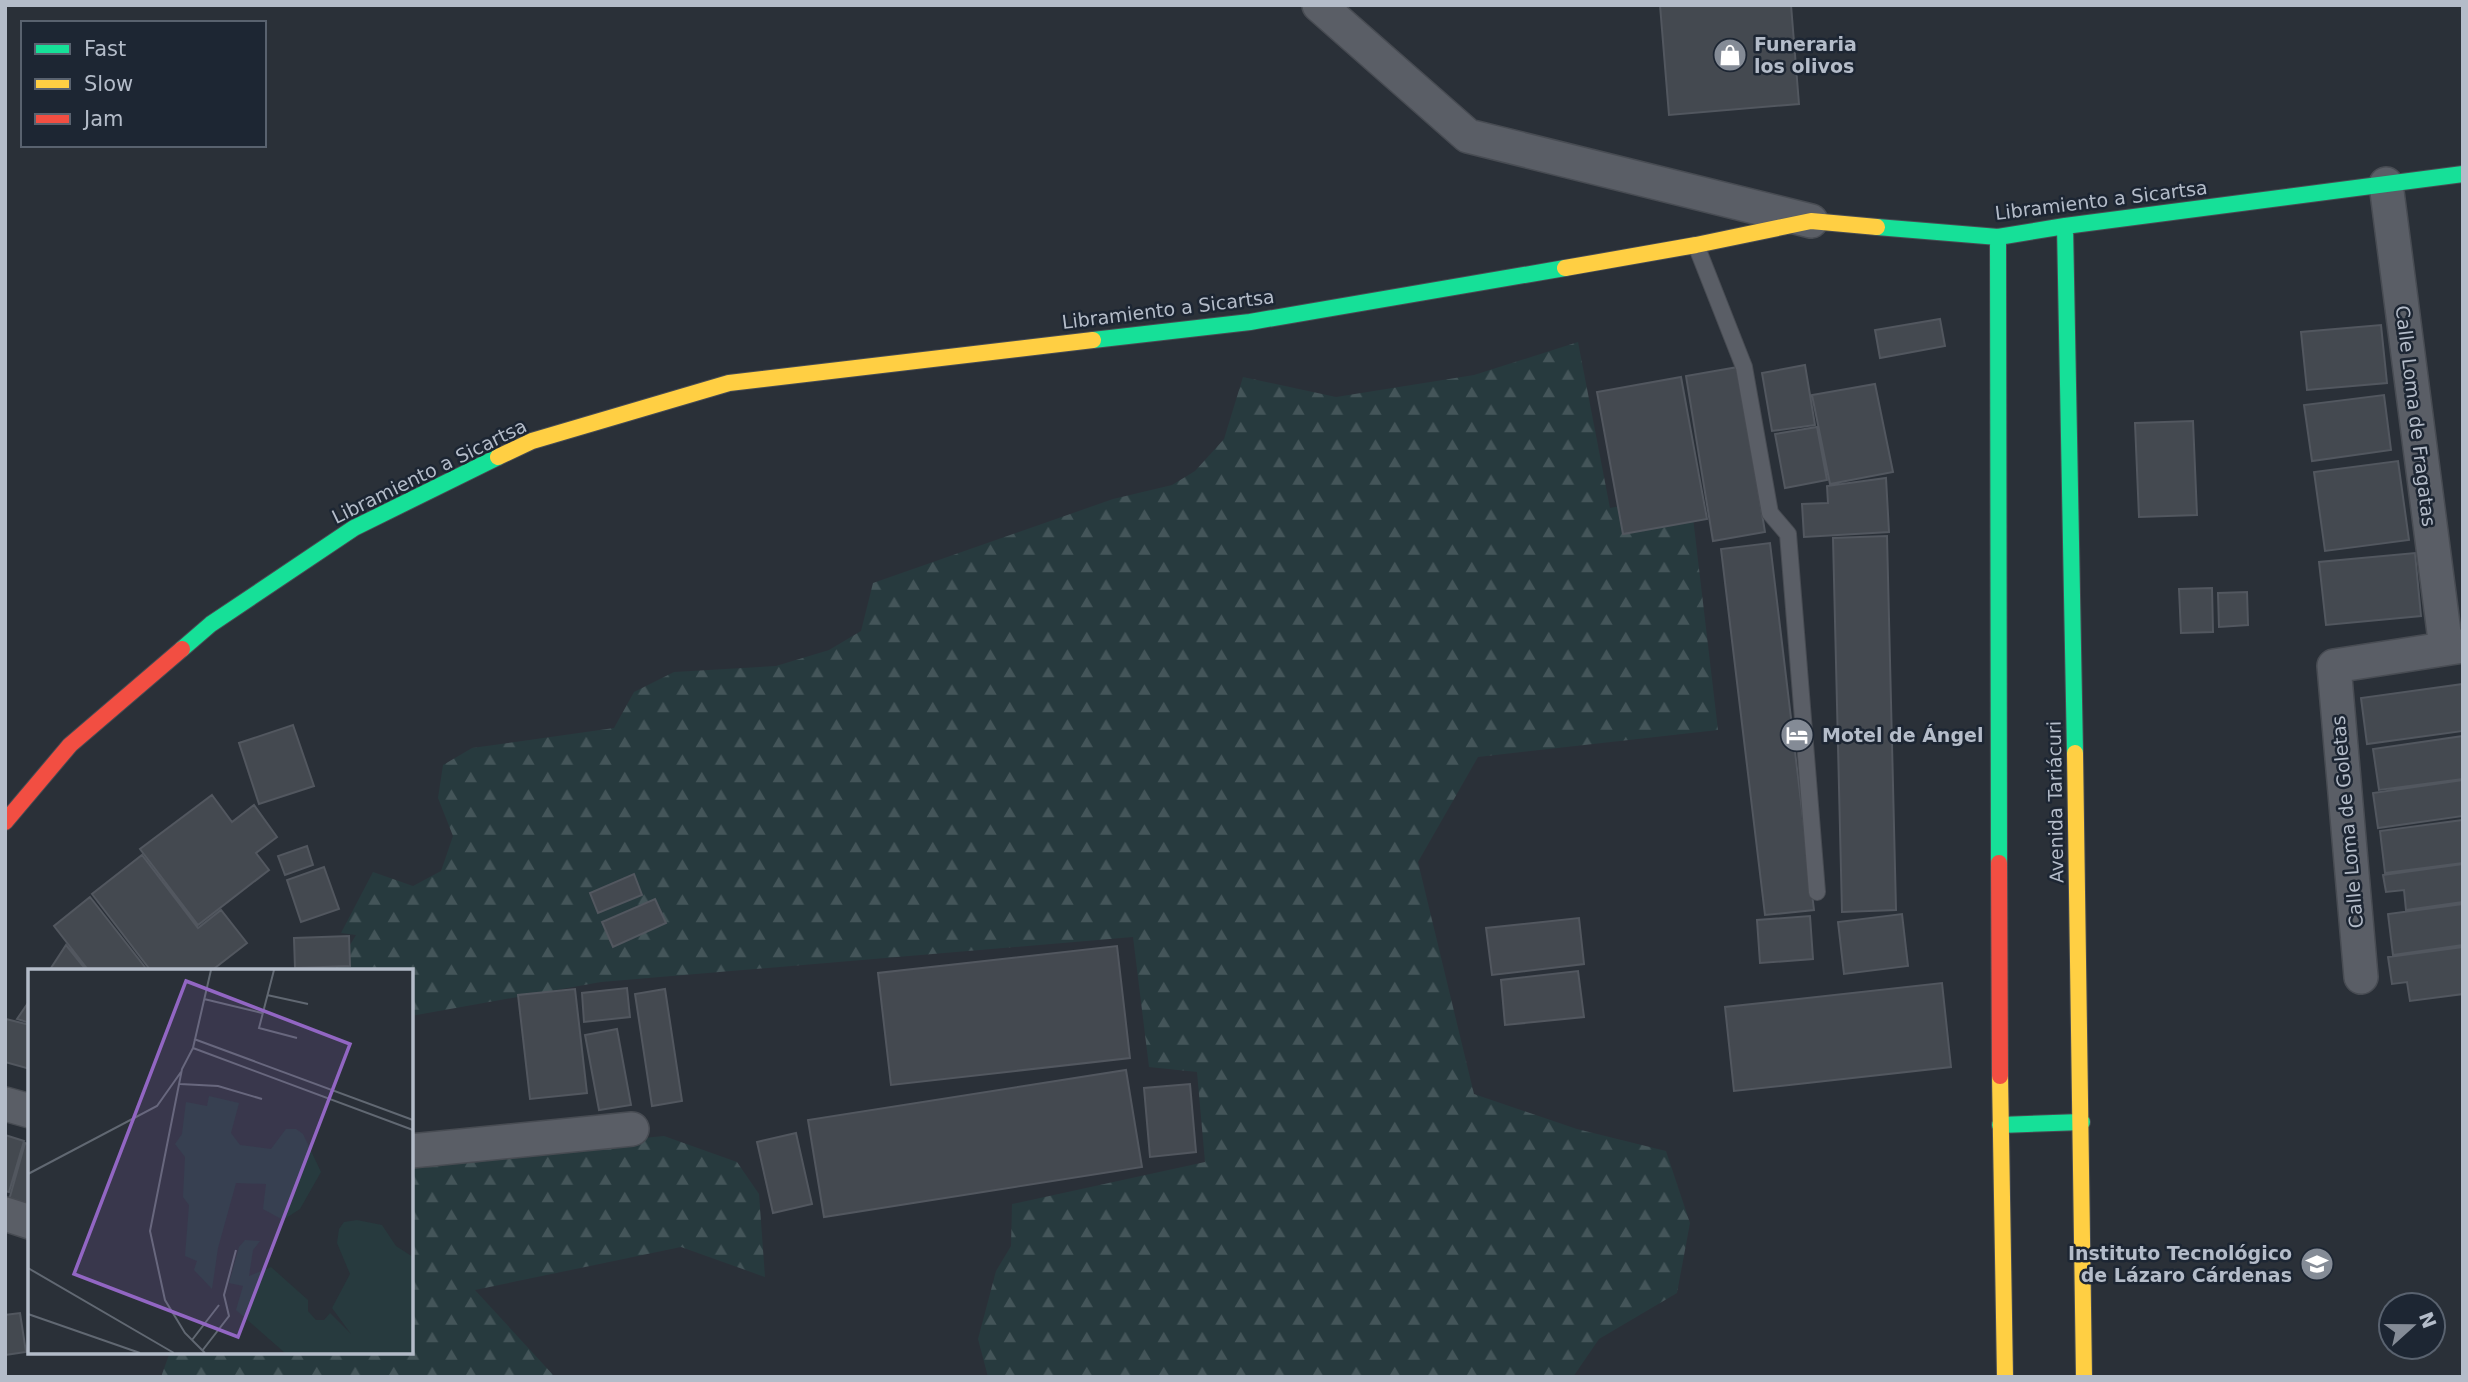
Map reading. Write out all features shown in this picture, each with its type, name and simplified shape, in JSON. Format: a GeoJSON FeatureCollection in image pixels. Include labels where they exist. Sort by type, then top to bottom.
{"type":"FeatureCollection","features":[{"type":"Feature","properties":{"kind":"main road","name":"Libramiento a Sicartsa"},"geometry":{"type":"LineString","coordinates":[[5,822],[71,745],[211,624],[354,528],[532,441],[729,383],[1250,322],[1696,245],[1811,221],[1998,237],[2463,174]]}},
{"type":"Feature","properties":{"kind":"main road","name":"Avenida Tariácuri"},"geometry":{"type":"LineString","coordinates":[[2065,226],[2082,1122],[2084,1377]]}},
{"type":"Feature","properties":{"kind":"main road"},"geometry":{"type":"LineString","coordinates":[[1998,237],[2000,1125],[2005,1377]]}},
{"type":"Feature","properties":{"kind":"main road"},"geometry":{"type":"LineString","coordinates":[[2000,1125],[2082,1122]]}},
{"type":"Feature","properties":{"kind":"street"},"geometry":{"type":"LineString","coordinates":[[1319,5],[1468,135],[1811,221]]}},
{"type":"Feature","properties":{"kind":"street","name":"Calle Loma de Fragatas"},"geometry":{"type":"LineString","coordinates":[[2386,184],[2455,647]]}},
{"type":"Feature","properties":{"kind":"street","name":"Calle Loma de Goletas"},"geometry":{"type":"LineString","coordinates":[[2361,977],[2334,666],[2455,647]]}},
{"type":"Feature","properties":{"kind":"street"},"geometry":{"type":"LineString","coordinates":[[5,1104],[28,1110]]}},
{"type":"Feature","properties":{"kind":"street"},"geometry":{"type":"LineString","coordinates":[[413,1151],[632,1129]]}},
{"type":"Feature","properties":{"kind":"street"},"geometry":{"type":"LineString","coordinates":[[5,1214],[28,1221]]}},
{"type":"Feature","properties":{"kind":"lane"},"geometry":{"type":"LineString","coordinates":[[1696,245],[1744,367],[1770,513],[1788,534],[1817,892]]}},
{"type":"Feature","properties":{"kind":"green space"},"geometry":{"type":"Polygon","coordinates":[[[1578,342],[1610,508],[1690,492],[1718,730],[1478,757],[1418,862],[1474,1094],[1577,1129],[1666,1151],[1690,1223],[1677,1293],[1599,1339],[1573,1377],[988,1377],[978,1339],[996,1271],[1011,1246],[1012,1204],[1205,1162],[1197,1072],[1149,1067],[1133,937],[601,982],[413,1016],[413,969],[335,969],[356,935],[341,933],[373,872],[413,886],[441,871],[453,836],[438,798],[443,765],[472,748],[614,728],[634,692],[674,672],[776,666],[829,650],[861,631],[873,583],[1113,499],[1172,485],[1195,471],[1224,439],[1243,377],[1336,397],[1474,375],[1578,342]]]}},
{"type":"Feature","properties":{"kind":"green space"},"geometry":{"type":"Polygon","coordinates":[[[664,1136],[737,1162],[759,1194],[765,1277],[681,1247],[475,1290],[555,1377],[161,1377],[169,1354],[413,1354],[413,1160],[664,1136]]]}},
{"type":"Feature","properties":{"kind":"building","name":"Funeraria los olivos"},"geometry":{"type":"Polygon","coordinates":[[[1660,5],[1791,5],[1799,104],[1669,115],[1660,5]]]}},
{"type":"Feature","properties":{"kind":"building"},"geometry":{"type":"Polygon","coordinates":[[[1940,319],[1945,346],[1880,358],[1875,330],[1940,319]]]}},
{"type":"Feature","properties":{"kind":"building"},"geometry":{"type":"Polygon","coordinates":[[[2381,325],[2387,383],[2307,390],[2301,332],[2381,325]]]}},
{"type":"Feature","properties":{"kind":"building"},"geometry":{"type":"Polygon","coordinates":[[[1805,365],[1815,425],[1772,431],[1762,373],[1805,365]]]}},
{"type":"Feature","properties":{"kind":"building"},"geometry":{"type":"Polygon","coordinates":[[[1738,367],[1765,532],[1713,541],[1686,376],[1738,367]]]}},
{"type":"Feature","properties":{"kind":"building"},"geometry":{"type":"Polygon","coordinates":[[[1681,377],[1707,519],[1623,534],[1597,392],[1681,377]]]}},
{"type":"Feature","properties":{"kind":"building"},"geometry":{"type":"Polygon","coordinates":[[[1875,384],[1893,472],[1830,484],[1812,395],[1875,384]]]}},
{"type":"Feature","properties":{"kind":"building"},"geometry":{"type":"Polygon","coordinates":[[[2384,395],[2391,450],[2312,461],[2304,405],[2384,395]]]}},
{"type":"Feature","properties":{"kind":"building"},"geometry":{"type":"Polygon","coordinates":[[[2193,421],[2197,515],[2139,517],[2135,423],[2193,421]]]}},
{"type":"Feature","properties":{"kind":"building"},"geometry":{"type":"Polygon","coordinates":[[[1817,427],[1827,480],[1785,488],[1775,434],[1817,427]]]}},
{"type":"Feature","properties":{"kind":"building"},"geometry":{"type":"Polygon","coordinates":[[[2398,461],[2409,540],[2325,551],[2314,472],[2398,461]]]}},
{"type":"Feature","properties":{"kind":"building"},"geometry":{"type":"Polygon","coordinates":[[[1886,478],[1889,532],[1804,537],[1802,504],[1828,503],[1827,486],[1886,478]]]}},
{"type":"Feature","properties":{"kind":"building"},"geometry":{"type":"Polygon","coordinates":[[[1887,536],[1896,910],[1842,912],[1833,538],[1887,536]]]}},
{"type":"Feature","properties":{"kind":"building"},"geometry":{"type":"Polygon","coordinates":[[[1770,543],[1814,910],[1765,915],[1721,549],[1770,543]]]}},
{"type":"Feature","properties":{"kind":"building"},"geometry":{"type":"Polygon","coordinates":[[[2415,553],[2421,616],[2326,625],[2319,562],[2415,553]]]}},
{"type":"Feature","properties":{"kind":"building"},"geometry":{"type":"Polygon","coordinates":[[[2212,588],[2213,632],[2181,633],[2179,589],[2212,588]]]}},
{"type":"Feature","properties":{"kind":"building"},"geometry":{"type":"Polygon","coordinates":[[[2247,592],[2248,625],[2219,627],[2218,593],[2247,592]]]}},
{"type":"Feature","properties":{"kind":"building"},"geometry":{"type":"Polygon","coordinates":[[[2463,684],[2463,731],[2367,744],[2361,698],[2463,684]]]}},
{"type":"Feature","properties":{"kind":"building"},"geometry":{"type":"Polygon","coordinates":[[[293,725],[314,786],[259,804],[239,743],[293,725]]]}},
{"type":"Feature","properties":{"kind":"building"},"geometry":{"type":"Polygon","coordinates":[[[2463,736],[2463,779],[2379,790],[2373,749],[2463,736]]]}},
{"type":"Feature","properties":{"kind":"building"},"geometry":{"type":"Polygon","coordinates":[[[2463,780],[2463,816],[2378,828],[2373,793],[2463,780]]]}},
{"type":"Feature","properties":{"kind":"building"},"geometry":{"type":"Polygon","coordinates":[[[212,795],[232,822],[254,805],[277,837],[256,853],[269,870],[198,925],[140,849],[212,795]]]}},
{"type":"Feature","properties":{"kind":"building"},"geometry":{"type":"Polygon","coordinates":[[[2463,820],[2463,863],[2385,873],[2380,831],[2463,820]]]}},
{"type":"Feature","properties":{"kind":"building"},"geometry":{"type":"Polygon","coordinates":[[[307,846],[313,865],[285,875],[278,856],[307,846]]]}},
{"type":"Feature","properties":{"kind":"building"},"geometry":{"type":"Polygon","coordinates":[[[142,855],[198,928],[221,910],[247,943],[214,969],[149,969],[92,894],[142,855]]]}},
{"type":"Feature","properties":{"kind":"building"},"geometry":{"type":"Polygon","coordinates":[[[2463,864],[2463,902],[2406,910],[2404,890],[2386,892],[2383,875],[2463,864]]]}},
{"type":"Feature","properties":{"kind":"building"},"geometry":{"type":"Polygon","coordinates":[[[324,867],[339,909],[301,922],[287,880],[324,867]]]}},
{"type":"Feature","properties":{"kind":"building"},"geometry":{"type":"Polygon","coordinates":[[[634,874],[642,895],[598,913],[590,893],[634,874]]]}},
{"type":"Feature","properties":{"kind":"building"},"geometry":{"type":"Polygon","coordinates":[[[90,897],[146,969],[87,969],[54,926],[90,897]]]}},
{"type":"Feature","properties":{"kind":"building"},"geometry":{"type":"Polygon","coordinates":[[[655,899],[666,923],[613,947],[602,922],[655,899]]]}},
{"type":"Feature","properties":{"kind":"building"},"geometry":{"type":"Polygon","coordinates":[[[2463,904],[2463,945],[2393,955],[2388,914],[2463,904]]]}},
{"type":"Feature","properties":{"kind":"building"},"geometry":{"type":"Polygon","coordinates":[[[1902,914],[1908,966],[1844,974],[1838,922],[1902,914]]]}},
{"type":"Feature","properties":{"kind":"building"},"geometry":{"type":"Polygon","coordinates":[[[1810,916],[1813,959],[1760,963],[1757,920],[1810,916]]]}},
{"type":"Feature","properties":{"kind":"building"},"geometry":{"type":"Polygon","coordinates":[[[1579,918],[1584,964],[1492,975],[1486,928],[1579,918]]]}},
{"type":"Feature","properties":{"kind":"building"},"geometry":{"type":"Polygon","coordinates":[[[349,936],[350,966],[295,968],[294,938],[349,936]]]}},
{"type":"Feature","properties":{"kind":"building"},"geometry":{"type":"Polygon","coordinates":[[[66,945],[85,969],[50,969],[66,945]]]}},
{"type":"Feature","properties":{"kind":"building"},"geometry":{"type":"Polygon","coordinates":[[[1117,946],[1130,1058],[891,1085],[878,973],[1117,946]]]}},
{"type":"Feature","properties":{"kind":"building"},"geometry":{"type":"Polygon","coordinates":[[[2463,947],[2463,994],[2410,1001],[2407,982],[2392,984],[2388,957],[2463,947]]]}},
{"type":"Feature","properties":{"kind":"building"},"geometry":{"type":"Polygon","coordinates":[[[1578,971],[1584,1017],[1505,1025],[1501,980],[1578,971]]]}},
{"type":"Feature","properties":{"kind":"building"},"geometry":{"type":"Polygon","coordinates":[[[1942,983],[1951,1067],[1734,1091],[1725,1007],[1942,983]]]}},
{"type":"Feature","properties":{"kind":"building"},"geometry":{"type":"Polygon","coordinates":[[[627,988],[630,1017],[584,1022],[582,993],[627,988]]]}},
{"type":"Feature","properties":{"kind":"building"},"geometry":{"type":"Polygon","coordinates":[[[575,989],[587,1093],[530,1099],[518,995],[575,989]]]}},
{"type":"Feature","properties":{"kind":"building"},"geometry":{"type":"Polygon","coordinates":[[[665,989],[682,1101],[652,1106],[635,994],[665,989]]]}},
{"type":"Feature","properties":{"kind":"building"},"geometry":{"type":"Polygon","coordinates":[[[28,1003],[28,1022],[17,1019],[28,1003]]]}},
{"type":"Feature","properties":{"kind":"building"},"geometry":{"type":"Polygon","coordinates":[[[6,1019],[28,1024],[28,1068],[5,1062],[6,1019]]]}},
{"type":"Feature","properties":{"kind":"building"},"geometry":{"type":"Polygon","coordinates":[[[617,1029],[631,1105],[599,1110],[585,1035],[617,1029]]]}},
{"type":"Feature","properties":{"kind":"building"},"geometry":{"type":"Polygon","coordinates":[[[1126,1070],[1142,1167],[824,1217],[808,1120],[1126,1070]]]}},
{"type":"Feature","properties":{"kind":"building"},"geometry":{"type":"Polygon","coordinates":[[[1190,1084],[1196,1152],[1150,1157],[1144,1088],[1190,1084]]]}},
{"type":"Feature","properties":{"kind":"building"},"geometry":{"type":"Polygon","coordinates":[[[796,1133],[812,1204],[773,1213],[757,1142],[796,1133]]]}},
{"type":"Feature","properties":{"kind":"building"},"geometry":{"type":"Polygon","coordinates":[[[5,1135],[24,1141],[9,1192],[5,1191],[5,1135]]]}},
{"type":"Feature","properties":{"kind":"building"},"geometry":{"type":"Polygon","coordinates":[[[25,1143],[28,1144],[28,1205],[9,1200],[25,1143]]]}},
{"type":"Feature","properties":{"kind":"building"},"geometry":{"type":"Polygon","coordinates":[[[20,1313],[26,1352],[5,1355],[5,1315],[20,1313]]]}},
{"type":"Feature","properties":{"kind":"traffic: fast"},"geometry":{"type":"LineString","coordinates":[[1877,227],[1998,237],[2463,174]]}},
{"type":"Feature","properties":{"kind":"traffic: fast"},"geometry":{"type":"LineString","coordinates":[[2065,226],[2075,753]]}},
{"type":"Feature","properties":{"kind":"traffic: fast"},"geometry":{"type":"LineString","coordinates":[[1998,237],[1999,863]]}},
{"type":"Feature","properties":{"kind":"traffic: fast"},"geometry":{"type":"LineString","coordinates":[[1093,340],[1250,322],[1565,268]]}},
{"type":"Feature","properties":{"kind":"traffic: fast"},"geometry":{"type":"LineString","coordinates":[[182,649],[211,624],[354,528],[498,457]]}},
{"type":"Feature","properties":{"kind":"traffic: fast"},"geometry":{"type":"LineString","coordinates":[[2000,1125],[2082,1122]]}},
{"type":"Feature","properties":{"kind":"traffic: slow"},"geometry":{"type":"LineString","coordinates":[[1565,268],[1811,221],[1877,227]]}},
{"type":"Feature","properties":{"kind":"traffic: slow"},"geometry":{"type":"LineString","coordinates":[[498,457],[532,441],[729,383],[1093,340]]}},
{"type":"Feature","properties":{"kind":"traffic: slow"},"geometry":{"type":"LineString","coordinates":[[2075,753],[2084,1377]]}},
{"type":"Feature","properties":{"kind":"traffic: slow"},"geometry":{"type":"LineString","coordinates":[[2000,1076],[2005,1377]]}},
{"type":"Feature","properties":{"kind":"traffic: jam"},"geometry":{"type":"LineString","coordinates":[[5,822],[70,745],[182,649]]}},
{"type":"Feature","properties":{"kind":"traffic: jam"},"geometry":{"type":"LineString","coordinates":[[1999,863],[2000,1076]]}},
{"type":"Feature","properties":{"kind":"place","name":"Funeraria los olivos"},"geometry":{"type":"Point","coordinates":[1730,55]}},
{"type":"Feature","properties":{"kind":"place","name":"Motel de Ángel"},"geometry":{"type":"Point","coordinates":[1797,735]}},
{"type":"Feature","properties":{"kind":"place","name":"Instituto Tecnológico de Lázaro Cárdenas"},"geometry":{"type":"Point","coordinates":[2317,1264]}}]}
